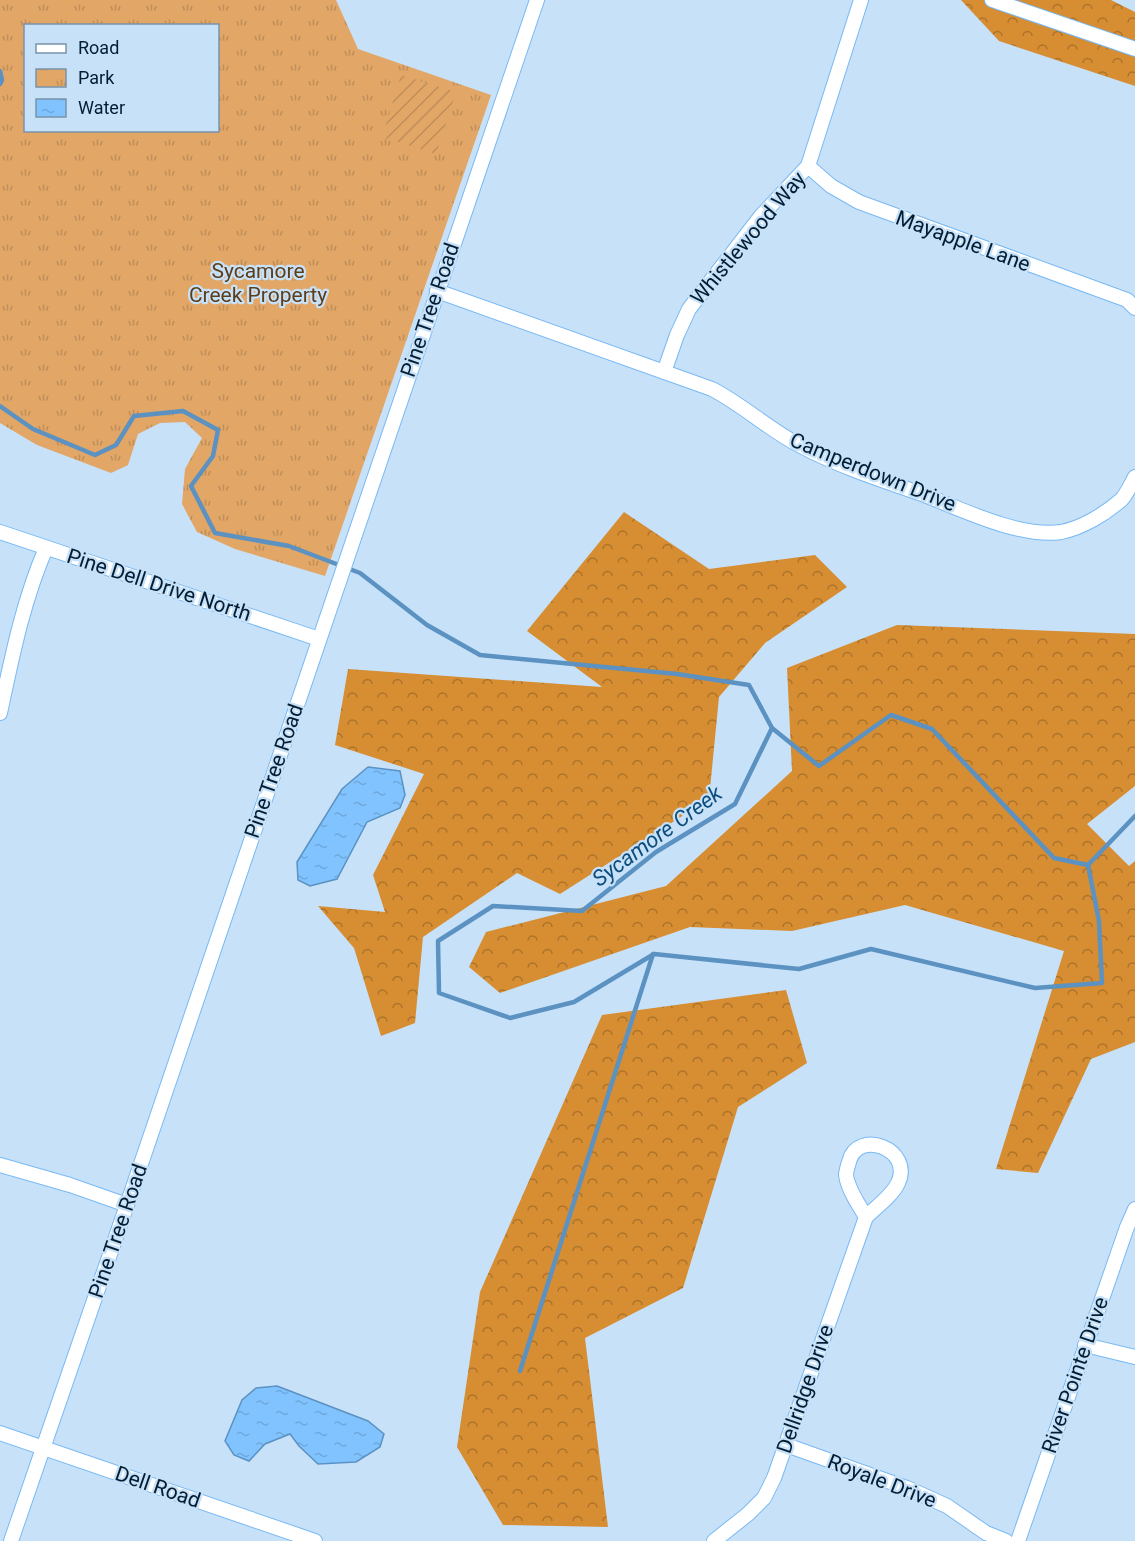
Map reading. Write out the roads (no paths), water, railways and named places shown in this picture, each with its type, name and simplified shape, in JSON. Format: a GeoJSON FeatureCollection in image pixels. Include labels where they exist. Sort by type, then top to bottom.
{"type":"FeatureCollection","features":[{"type":"Feature","properties":{"kind":"street","name":"Pine Tree Road"},"geometry":{"type":"LineString","coordinates":[[11,1541],[128,1206],[537,0]]}},
{"type":"Feature","properties":{"kind":"street","name":"Whistlewood Way"},"geometry":{"type":"LineString","coordinates":[[664,372],[676,335],[689,309],[761,216],[808,166],[861,0]]}},
{"type":"Feature","properties":{"kind":"street"},"geometry":{"type":"LineString","coordinates":[[992,0],[1135,49]]}},
{"type":"Feature","properties":{"kind":"street","name":"Mayapple Lane"},"geometry":{"type":"LineString","coordinates":[[808,166],[831,186],[859,202],[1131,304]]}},
{"type":"Feature","properties":{"kind":"street","name":"Camperdown Drive"},"geometry":{"type":"LineString","coordinates":[[437,291],[712,389],[734,400],[762,422],[800,446],[869,475],[1004,524],[1036,532],[1062,532],[1093,520],[1122,499],[1135,477]]}},
{"type":"Feature","properties":{"kind":"street","name":"Pine Dell Drive North"},"geometry":{"type":"LineString","coordinates":[[0,532],[319,639]]}},
{"type":"Feature","properties":{"kind":"street"},"geometry":{"type":"LineString","coordinates":[[0,713],[32,580],[46,548]]}},
{"type":"Feature","properties":{"kind":"street","name":"Dellridge Drive"},"geometry":{"type":"LineString","coordinates":[[714,1541],[764,1498],[786,1445],[866,1217],[898,1184],[901,1169],[897,1156],[886,1148],[872,1144],[860,1147],[850,1158],[846,1174],[866,1217]]}},
{"type":"Feature","properties":{"kind":"street"},"geometry":{"type":"LineString","coordinates":[[0,1165],[70,1185],[128,1206]]}},
{"type":"Feature","properties":{"kind":"street","name":"River Pointe Drive"},"geometry":{"type":"LineString","coordinates":[[1018,1541],[1085,1345],[1135,1209]]}},
{"type":"Feature","properties":{"kind":"street"},"geometry":{"type":"LineString","coordinates":[[1085,1345],[1135,1357]]}},
{"type":"Feature","properties":{"kind":"street","name":"Dell Road"},"geometry":{"type":"LineString","coordinates":[[0,1433],[315,1541]]}},
{"type":"Feature","properties":{"kind":"street","name":"Royale Drive"},"geometry":{"type":"LineString","coordinates":[[786,1445],[907,1488],[947,1506],[986,1533],[1006,1541]]}},
{"type":"Feature","properties":{"kind":"water"},"geometry":{"type":"Polygon","coordinates":[[[368,767],[400,771],[405,795],[400,808],[367,822],[337,879],[310,886],[298,880],[297,862],[342,789],[368,767]]]}},
{"type":"Feature","properties":{"kind":"water"},"geometry":{"type":"Polygon","coordinates":[[[277,1386],[368,1421],[384,1434],[380,1447],[356,1462],[318,1464],[290,1434],[265,1444],[249,1461],[234,1455],[225,1441],[242,1400],[256,1388],[277,1386]]]}},
{"type":"Feature","properties":{"kind":"waterway","name":"Sycamore Creek"},"geometry":{"type":"LineString","coordinates":[[0,71],[2,80],[0,84]]}},
{"type":"Feature","properties":{"kind":"waterway","name":"Sycamore Creek"},"geometry":{"type":"LineString","coordinates":[[0,406],[33,429],[95,455],[116,445],[134,416],[183,411],[218,430],[213,456],[191,486],[215,533],[289,546],[360,573],[427,625],[480,655],[677,674],[749,685],[772,728],[735,804],[656,852],[582,911],[493,906],[438,941],[439,993],[510,1018],[574,1002],[654,954],[799,969],[871,949],[1035,988],[1102,983],[1099,921],[1088,865],[1135,816]]}},
{"type":"Feature","properties":{"kind":"waterway"},"geometry":{"type":"LineString","coordinates":[[772,728],[819,766],[891,715],[932,729],[1054,858],[1088,865]]}},
{"type":"Feature","properties":{"kind":"waterway"},"geometry":{"type":"LineString","coordinates":[[520,1371],[653,954]]}},
{"type":"Feature","properties":{"kind":"park label","name":"Sycamore Creek Property"},"geometry":{"type":"Point","coordinates":[258,283]}}]}
